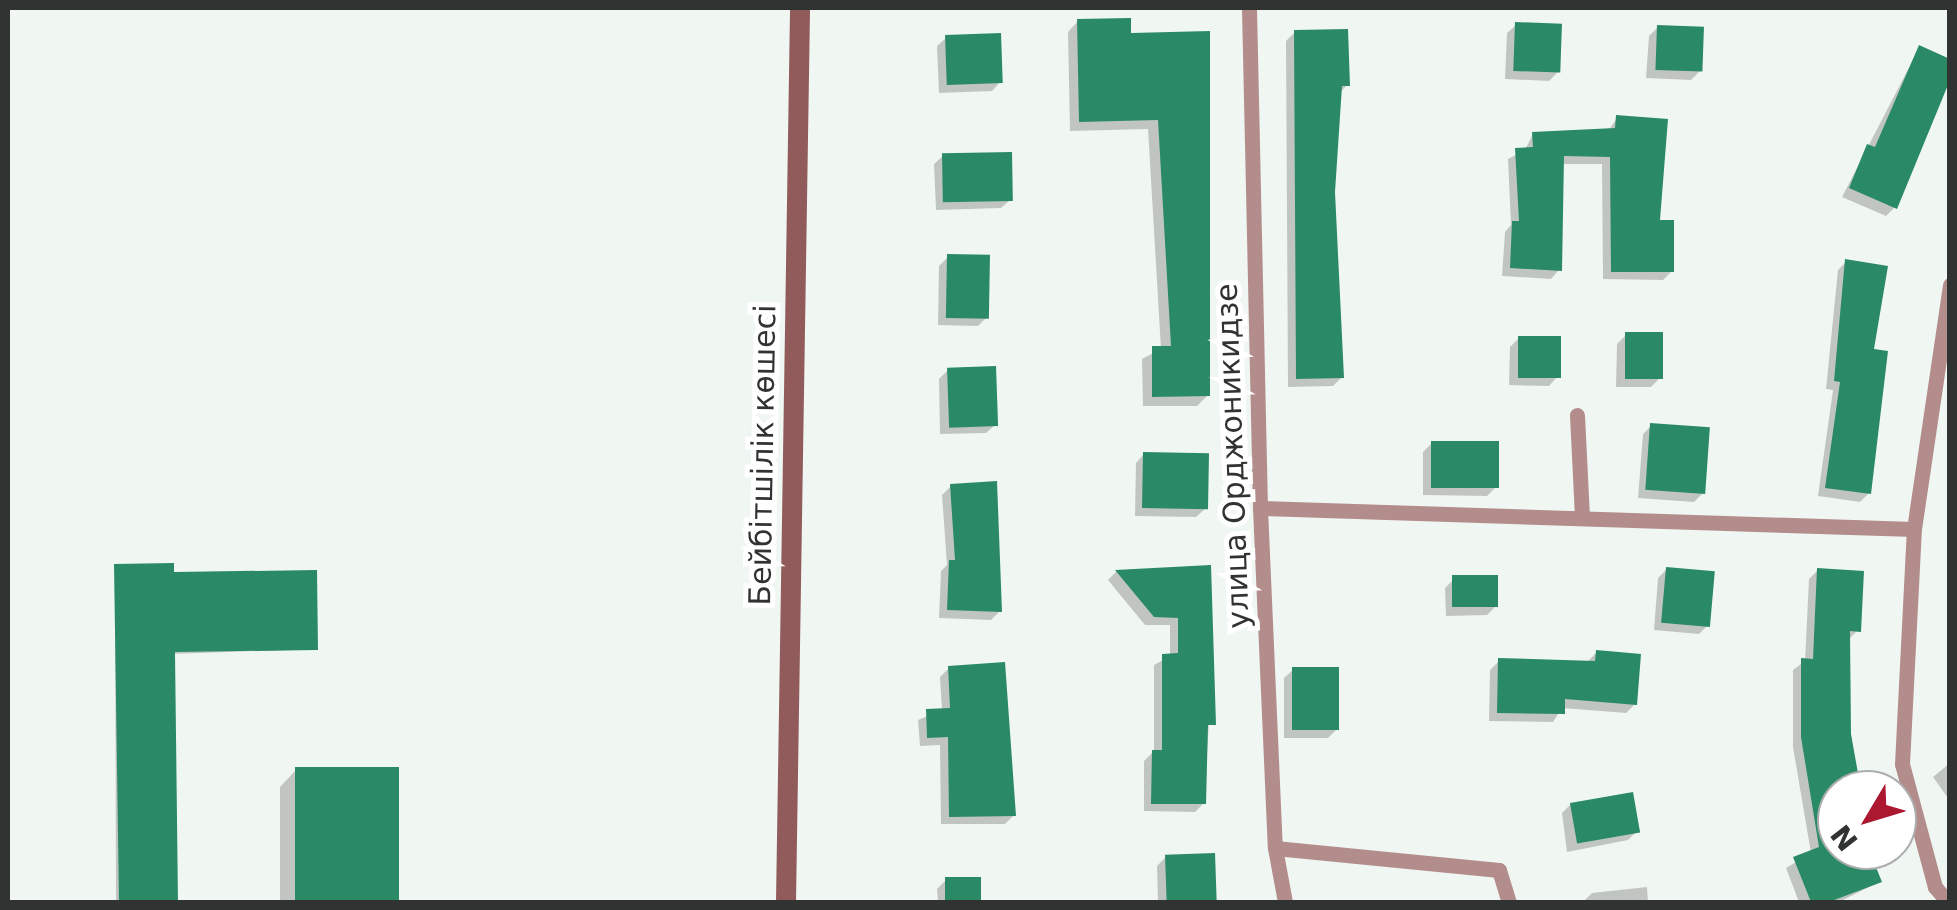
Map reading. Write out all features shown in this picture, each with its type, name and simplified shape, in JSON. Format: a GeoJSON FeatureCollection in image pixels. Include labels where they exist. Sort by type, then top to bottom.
{"type":"FeatureCollection","features":[{"type":"Feature","properties":{"kind":"street","name":"Бейбітшілік көшесі"},"geometry":{"type":"LineString","coordinates":[[786,902],[800,8]]}},
{"type":"Feature","properties":{"kind":"lane","name":"улица Орджоникидзе"},"geometry":{"type":"LineString","coordinates":[[1249,8],[1260,508],[1274,848],[1285,902]]}},
{"type":"Feature","properties":{"kind":"lane"},"geometry":{"type":"LineString","coordinates":[[1948,902],[1935,886],[1902,764],[1914,529],[1950,285]]}},
{"type":"Feature","properties":{"kind":"lane"},"geometry":{"type":"LineString","coordinates":[[1577,414],[1582,518]]}},
{"type":"Feature","properties":{"kind":"lane"},"geometry":{"type":"LineString","coordinates":[[1260,508],[1914,529]]}},
{"type":"Feature","properties":{"kind":"lane"},"geometry":{"type":"LineString","coordinates":[[1274,848],[1499,870],[1508,902]]}},
{"type":"Feature","properties":{"kind":"building"},"geometry":{"type":"Polygon","coordinates":[[[1131,18],[1131,33],[1210,31],[1210,396],[1152,397],[1152,346],[1171,346],[1158,120],[1079,122],[1077,19],[1131,18]]]}},
{"type":"Feature","properties":{"kind":"building"},"geometry":{"type":"Polygon","coordinates":[[[1515,22],[1562,24],[1560,73],[1513,71],[1515,22]]]}},
{"type":"Feature","properties":{"kind":"building"},"geometry":{"type":"Polygon","coordinates":[[[1657,25],[1704,27],[1702,72],[1655,70],[1657,25]]]}},
{"type":"Feature","properties":{"kind":"building"},"geometry":{"type":"Polygon","coordinates":[[[1348,29],[1350,86],[1342,86],[1335,192],[1344,378],[1296,379],[1294,30],[1348,29]]]}},
{"type":"Feature","properties":{"kind":"building"},"geometry":{"type":"Polygon","coordinates":[[[1001,33],[1003,83],[947,85],[945,35],[1001,33]]]}},
{"type":"Feature","properties":{"kind":"building"},"geometry":{"type":"Polygon","coordinates":[[[1919,45],[1950,59],[1950,80],[1897,209],[1849,188],[1867,144],[1875,147],[1919,45]]]}},
{"type":"Feature","properties":{"kind":"building"},"geometry":{"type":"Polygon","coordinates":[[[1616,115],[1668,119],[1660,220],[1674,220],[1674,272],[1611,272],[1610,157],[1564,156],[1562,271],[1510,268],[1512,221],[1519,221],[1515,148],[1533,147],[1532,132],[1615,128],[1616,115]]]}},
{"type":"Feature","properties":{"kind":"building"},"geometry":{"type":"Polygon","coordinates":[[[1012,152],[1013,201],[943,202],[942,153],[1012,152]]]}},
{"type":"Feature","properties":{"kind":"building"},"geometry":{"type":"Polygon","coordinates":[[[947,254],[990,255],[989,319],[946,318],[947,254]]]}},
{"type":"Feature","properties":{"kind":"building"},"geometry":{"type":"Polygon","coordinates":[[[1845,259],[1888,266],[1874,349],[1888,351],[1871,494],[1825,488],[1840,382],[1834,381],[1845,259]]]}},
{"type":"Feature","properties":{"kind":"building"},"geometry":{"type":"Polygon","coordinates":[[[1625,332],[1663,332],[1663,379],[1625,379],[1625,332]]]}},
{"type":"Feature","properties":{"kind":"building"},"geometry":{"type":"Polygon","coordinates":[[[1518,336],[1561,336],[1561,378],[1518,378],[1518,336]]]}},
{"type":"Feature","properties":{"kind":"building"},"geometry":{"type":"Polygon","coordinates":[[[996,366],[998,426],[949,428],[947,368],[996,366]]]}},
{"type":"Feature","properties":{"kind":"building"},"geometry":{"type":"Polygon","coordinates":[[[1650,423],[1710,427],[1705,494],[1645,490],[1650,423]]]}},
{"type":"Feature","properties":{"kind":"building"},"geometry":{"type":"Polygon","coordinates":[[[1431,441],[1499,441],[1499,488],[1431,488],[1431,441]]]}},
{"type":"Feature","properties":{"kind":"building"},"geometry":{"type":"Polygon","coordinates":[[[1143,452],[1209,453],[1208,509],[1142,508],[1143,452]]]}},
{"type":"Feature","properties":{"kind":"building"},"geometry":{"type":"Polygon","coordinates":[[[997,481],[1002,612],[947,610],[949,560],[955,560],[950,484],[997,481]]]}},
{"type":"Feature","properties":{"kind":"building"},"geometry":{"type":"Polygon","coordinates":[[[174,563],[174,572],[317,570],[318,650],[175,652],[178,902],[119,902],[114,564],[174,563]]]}},
{"type":"Feature","properties":{"kind":"building"},"geometry":{"type":"Polygon","coordinates":[[[1211,565],[1216,725],[1208,725],[1206,804],[1151,804],[1152,750],[1162,750],[1162,654],[1178,653],[1178,618],[1154,617],[1115,570],[1211,565]]]}},
{"type":"Feature","properties":{"kind":"building"},"geometry":{"type":"Polygon","coordinates":[[[1666,567],[1715,571],[1710,627],[1661,623],[1666,567]]]}},
{"type":"Feature","properties":{"kind":"building"},"geometry":{"type":"Polygon","coordinates":[[[1817,568],[1864,571],[1861,632],[1850,631],[1851,734],[1857,770],[1817,770],[1817,835],[1801,737],[1801,658],[1813,659],[1817,568]]]}},
{"type":"Feature","properties":{"kind":"building"},"geometry":{"type":"Polygon","coordinates":[[[1452,575],[1498,575],[1498,607],[1452,607],[1452,575]]]}},
{"type":"Feature","properties":{"kind":"building"},"geometry":{"type":"Polygon","coordinates":[[[1596,650],[1641,654],[1637,705],[1565,699],[1565,714],[1497,713],[1498,658],[1595,661],[1596,650]]]}},
{"type":"Feature","properties":{"kind":"building"},"geometry":{"type":"Polygon","coordinates":[[[1005,662],[1016,816],[949,817],[948,737],[927,738],[926,709],[950,708],[948,666],[1005,662]]]}},
{"type":"Feature","properties":{"kind":"building"},"geometry":{"type":"Polygon","coordinates":[[[1292,667],[1339,667],[1339,730],[1292,730],[1292,667]]]}},
{"type":"Feature","properties":{"kind":"building"},"geometry":{"type":"Polygon","coordinates":[[[295,767],[399,767],[399,902],[295,902],[295,767]]]}},
{"type":"Feature","properties":{"kind":"building"},"geometry":{"type":"Polygon","coordinates":[[[1633,792],[1640,832],[1577,843],[1570,803],[1633,792]]]}},
{"type":"Feature","properties":{"kind":"building"},"geometry":{"type":"Polygon","coordinates":[[[1817,848],[1817,870],[1877,870],[1882,882],[1829,902],[1811,902],[1793,857],[1817,848]]]}},
{"type":"Feature","properties":{"kind":"building"},"geometry":{"type":"Polygon","coordinates":[[[1215,853],[1217,902],[1167,902],[1165,855],[1215,853]]]}},
{"type":"Feature","properties":{"kind":"building"},"geometry":{"type":"Polygon","coordinates":[[[945,877],[981,877],[981,902],[945,902],[945,877]]]}}]}
